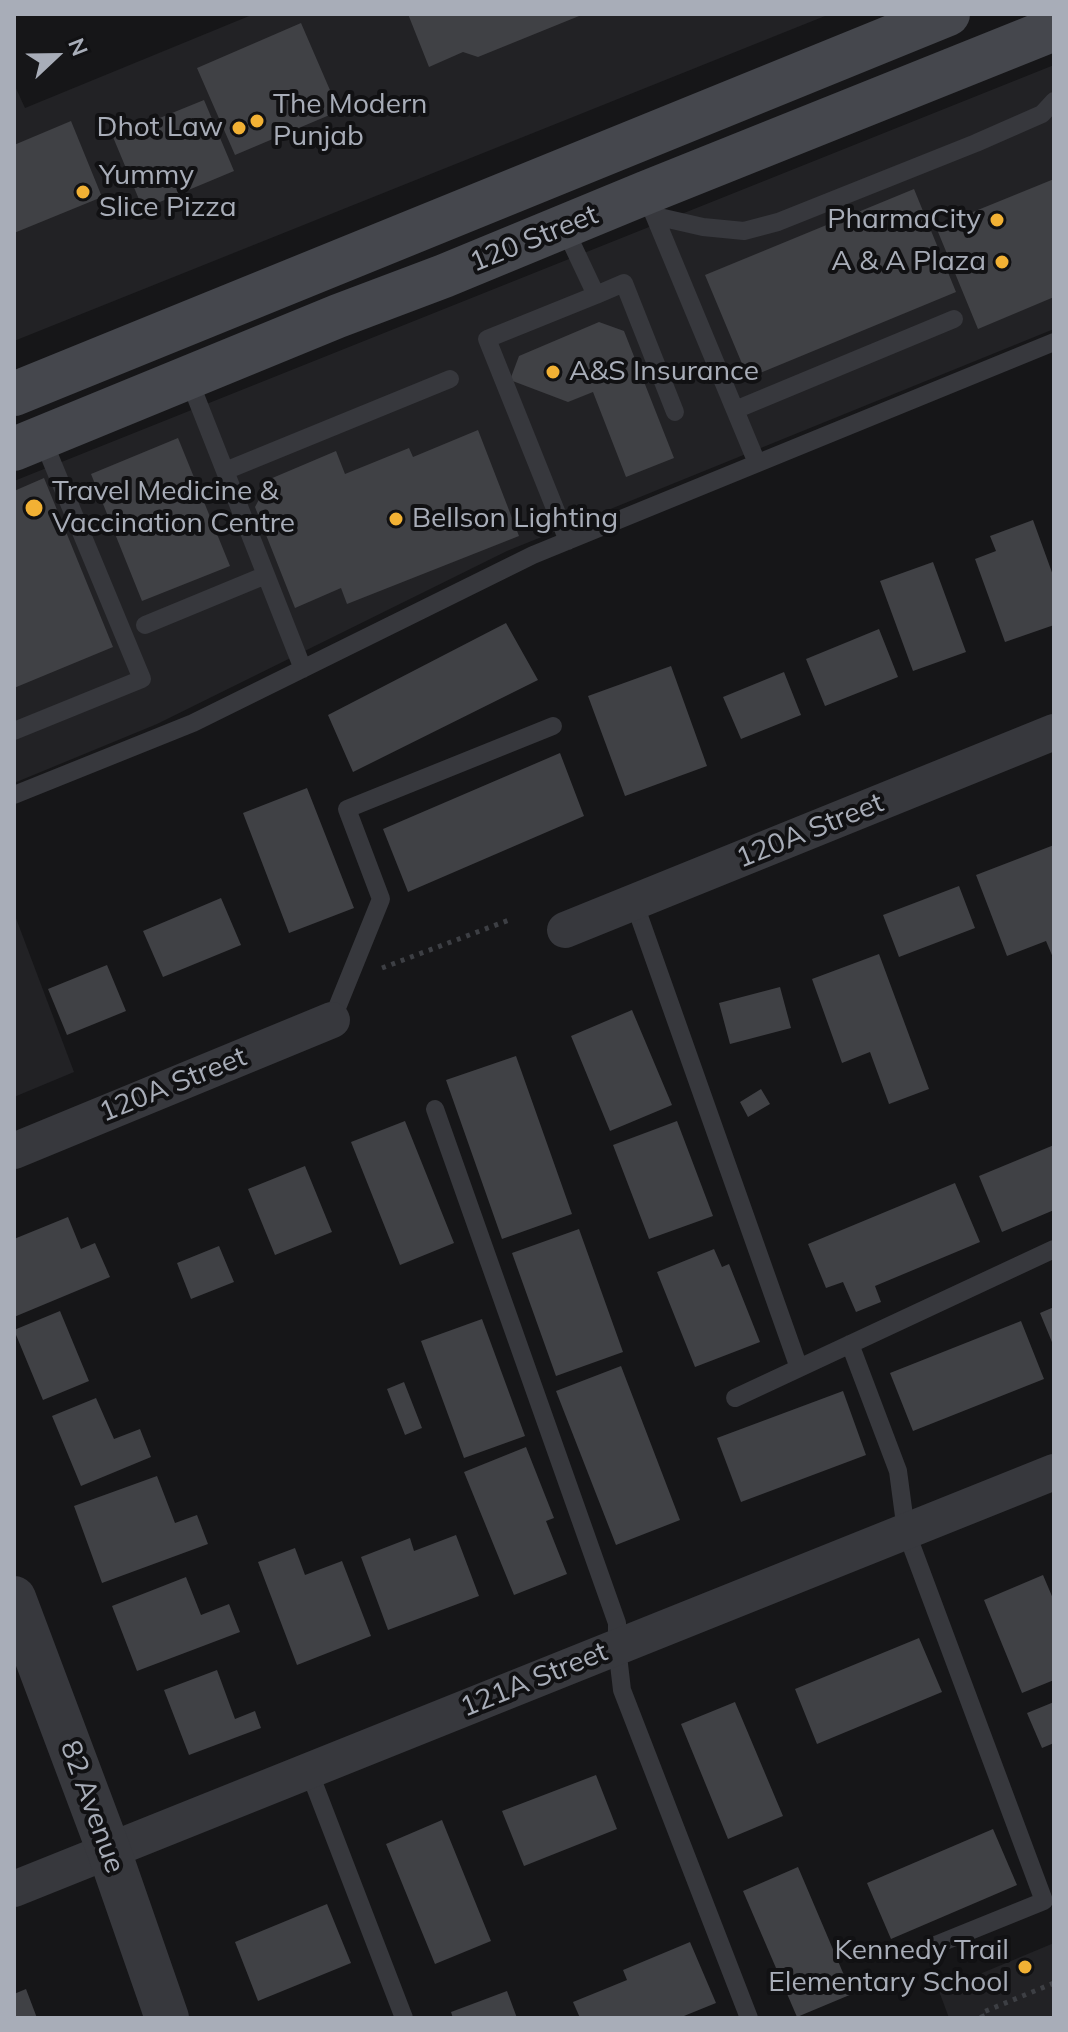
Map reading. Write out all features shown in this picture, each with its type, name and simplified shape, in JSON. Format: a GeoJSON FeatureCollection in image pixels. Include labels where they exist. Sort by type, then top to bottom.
{"type":"FeatureCollection","features":[{"type":"Feature","properties":{"kind":"main road","name":"120 Street"},"geometry":{"type":"LineString","coordinates":[[14,394],[948,14]]}},
{"type":"Feature","properties":{"kind":"main road","name":"120 Street"},"geometry":{"type":"LineString","coordinates":[[28,444],[564,227],[650,204],[1054,31]]}},
{"type":"Feature","properties":{"kind":"main road"},"geometry":{"type":"LineString","coordinates":[[338,316],[351,295],[436,255],[444,247],[438,220]]}},
{"type":"Feature","properties":{"kind":"street","name":"120A Street"},"geometry":{"type":"LineString","coordinates":[[565,930],[1054,732]]}},
{"type":"Feature","properties":{"kind":"street","name":"120A Street"},"geometry":{"type":"LineString","coordinates":[[14,1151],[332,1020]]}},
{"type":"Feature","properties":{"kind":"street","name":"121A Street"},"geometry":{"type":"LineString","coordinates":[[14,1889],[1054,1472]]}},
{"type":"Feature","properties":{"kind":"street","name":"82 Avenue"},"geometry":{"type":"LineString","coordinates":[[14,1598],[109,1851],[167,2018]]}},
{"type":"Feature","properties":{"kind":"lane"},"geometry":{"type":"LineString","coordinates":[[650,204],[703,227],[744,231],[778,222],[976,143],[1042,114],[1054,101]]}},
{"type":"Feature","properties":{"kind":"lane"},"geometry":{"type":"LineString","coordinates":[[650,204],[757,463]]}},
{"type":"Feature","properties":{"kind":"lane"},"geometry":{"type":"LineString","coordinates":[[564,227],[596,295]]}},
{"type":"Feature","properties":{"kind":"lane"},"geometry":{"type":"LineString","coordinates":[[568,541],[487,339],[624,283],[675,412]]}},
{"type":"Feature","properties":{"kind":"lane"},"geometry":{"type":"LineString","coordinates":[[735,410],[954,319]]}},
{"type":"Feature","properties":{"kind":"lane"},"geometry":{"type":"LineString","coordinates":[[14,795],[193,723],[533,555],[1054,342]]}},
{"type":"Feature","properties":{"kind":"lane"},"geometry":{"type":"LineString","coordinates":[[188,377],[303,669]]}},
{"type":"Feature","properties":{"kind":"lane"},"geometry":{"type":"LineString","coordinates":[[225,471],[450,379]]}},
{"type":"Feature","properties":{"kind":"lane"},"geometry":{"type":"LineString","coordinates":[[14,731],[142,679],[28,444]]}},
{"type":"Feature","properties":{"kind":"lane"},"geometry":{"type":"LineString","coordinates":[[145,625],[266,575]]}},
{"type":"Feature","properties":{"kind":"lane"},"geometry":{"type":"LineString","coordinates":[[332,1020],[381,899],[347,809],[553,726]]}},
{"type":"Feature","properties":{"kind":"lane"},"geometry":{"type":"LineString","coordinates":[[634,902],[799,1368]]}},
{"type":"Feature","properties":{"kind":"lane"},"geometry":{"type":"LineString","coordinates":[[435,1109],[617,1623],[622,1690],[749,2018]]}},
{"type":"Feature","properties":{"kind":"lane"},"geometry":{"type":"LineString","coordinates":[[735,1398],[1054,1249]]}},
{"type":"Feature","properties":{"kind":"lane"},"geometry":{"type":"LineString","coordinates":[[850,1344],[898,1471],[906,1531],[1044,1901],[928,1948]]}},
{"type":"Feature","properties":{"kind":"lane"},"geometry":{"type":"LineString","coordinates":[[309,1771],[404,2018]]}},
{"type":"Feature","properties":{"kind":"path"},"geometry":{"type":"LineString","coordinates":[[374,971],[513,921]]}},
{"type":"Feature","properties":{"kind":"path"},"geometry":{"type":"LineString","coordinates":[[983,2018],[981,2013],[1054,1983]]}},
{"type":"Feature","properties":{"kind":"shaded area"},"geometry":{"type":"Polygon","coordinates":[[[254,14],[830,14],[14,341],[14,84],[25,108],[254,14]]]}},
{"type":"Feature","properties":{"kind":"shaded area"},"geometry":{"type":"Polygon","coordinates":[[[1054,65],[1054,329],[507,551],[157,724],[14,783],[14,481],[1054,65]]]}},
{"type":"Feature","properties":{"kind":"shaded area"},"geometry":{"type":"Polygon","coordinates":[[[14,913],[74,1072],[14,1097],[14,913]]]}},
{"type":"Feature","properties":{"kind":"shaded area","name":"Kennedy Trail Elementary School"},"geometry":{"type":"Polygon","coordinates":[[[1054,1943],[1054,2018],[949,2018],[939,1991],[1054,1943]]]}},
{"type":"Feature","properties":{"kind":"building"},"geometry":{"type":"Polygon","coordinates":[[[408,14],[584,14],[478,57],[463,52],[429,67],[408,14]]]}},
{"type":"Feature","properties":{"kind":"building"},"geometry":{"type":"Polygon","coordinates":[[[301,23],[339,111],[235,155],[197,68],[301,23]]]}},
{"type":"Feature","properties":{"kind":"building"},"geometry":{"type":"Polygon","coordinates":[[[204,100],[234,171],[143,209],[113,137],[204,100]]]}},
{"type":"Feature","properties":{"kind":"building"},"geometry":{"type":"Polygon","coordinates":[[[71,121],[102,197],[14,233],[14,145],[71,121]]]}},
{"type":"Feature","properties":{"kind":"building","name":"A & A Plaza"},"geometry":{"type":"Polygon","coordinates":[[[1054,179],[1054,297],[978,329],[936,227],[1054,179]]]}},
{"type":"Feature","properties":{"kind":"building"},"geometry":{"type":"Polygon","coordinates":[[[914,189],[956,292],[748,378],[705,275],[914,189]]]}},
{"type":"Feature","properties":{"kind":"building"},"geometry":{"type":"Polygon","coordinates":[[[599,322],[624,331],[674,458],[626,477],[593,392],[568,402],[510,380],[519,356],[599,322]]]}},
{"type":"Feature","properties":{"kind":"building"},"geometry":{"type":"Polygon","coordinates":[[[478,430],[519,536],[347,604],[341,588],[295,608],[255,507],[270,479],[336,451],[345,474],[409,448],[413,457],[478,430]]]}},
{"type":"Feature","properties":{"kind":"building"},"geometry":{"type":"Polygon","coordinates":[[[178,438],[230,566],[142,601],[91,474],[178,438]]]}},
{"type":"Feature","properties":{"kind":"building"},"geometry":{"type":"Polygon","coordinates":[[[44,478],[113,647],[14,688],[14,491],[44,478]]]}},
{"type":"Feature","properties":{"kind":"building"},"geometry":{"type":"Polygon","coordinates":[[[1033,520],[1054,578],[1054,625],[1005,642],[975,559],[996,551],[990,536],[1033,520]]]}},
{"type":"Feature","properties":{"kind":"building"},"geometry":{"type":"Polygon","coordinates":[[[933,562],[966,652],[913,671],[880,581],[933,562]]]}},
{"type":"Feature","properties":{"kind":"building"},"geometry":{"type":"Polygon","coordinates":[[[506,623],[538,680],[353,772],[328,715],[506,623]]]}},
{"type":"Feature","properties":{"kind":"building"},"geometry":{"type":"Polygon","coordinates":[[[879,629],[898,677],[825,706],[806,659],[879,629]]]}},
{"type":"Feature","properties":{"kind":"building"},"geometry":{"type":"Polygon","coordinates":[[[671,666],[707,766],[625,796],[588,696],[671,666]]]}},
{"type":"Feature","properties":{"kind":"building"},"geometry":{"type":"Polygon","coordinates":[[[784,672],[801,715],[741,739],[723,697],[784,672]]]}},
{"type":"Feature","properties":{"kind":"building"},"geometry":{"type":"Polygon","coordinates":[[[560,753],[584,816],[408,892],[383,829],[560,753]]]}},
{"type":"Feature","properties":{"kind":"building"},"geometry":{"type":"Polygon","coordinates":[[[307,788],[354,908],[289,933],[243,813],[307,788]]]}},
{"type":"Feature","properties":{"kind":"building"},"geometry":{"type":"Polygon","coordinates":[[[1054,845],[1054,960],[1046,941],[1007,956],[976,875],[1054,845]]]}},
{"type":"Feature","properties":{"kind":"building"},"geometry":{"type":"Polygon","coordinates":[[[959,886],[975,928],[899,957],[883,915],[959,886]]]}},
{"type":"Feature","properties":{"kind":"building"},"geometry":{"type":"Polygon","coordinates":[[[221,898],[241,945],[163,977],[143,931],[221,898]]]}},
{"type":"Feature","properties":{"kind":"building"},"geometry":{"type":"Polygon","coordinates":[[[879,954],[929,1089],[889,1104],[870,1052],[842,1063],[812,979],[879,954]]]}},
{"type":"Feature","properties":{"kind":"building"},"geometry":{"type":"Polygon","coordinates":[[[107,965],[126,1011],[67,1035],[48,989],[107,965]]]}},
{"type":"Feature","properties":{"kind":"building"},"geometry":{"type":"Polygon","coordinates":[[[780,987],[791,1028],[730,1044],[719,1003],[780,987]]]}},
{"type":"Feature","properties":{"kind":"building"},"geometry":{"type":"Polygon","coordinates":[[[632,1010],[672,1105],[610,1131],[571,1036],[632,1010]]]}},
{"type":"Feature","properties":{"kind":"building"},"geometry":{"type":"Polygon","coordinates":[[[516,1056],[572,1214],[502,1239],[446,1080],[516,1056]]]}},
{"type":"Feature","properties":{"kind":"building"},"geometry":{"type":"Polygon","coordinates":[[[761,1089],[770,1104],[748,1117],[740,1102],[761,1089]]]}},
{"type":"Feature","properties":{"kind":"building"},"geometry":{"type":"Polygon","coordinates":[[[405,1121],[454,1243],[400,1265],[351,1142],[405,1121]]]}},
{"type":"Feature","properties":{"kind":"building"},"geometry":{"type":"Polygon","coordinates":[[[677,1121],[713,1216],[649,1239],[613,1145],[677,1121]]]}},
{"type":"Feature","properties":{"kind":"building"},"geometry":{"type":"Polygon","coordinates":[[[1054,1145],[1054,1210],[1002,1232],[979,1176],[1054,1145]]]}},
{"type":"Feature","properties":{"kind":"building"},"geometry":{"type":"Polygon","coordinates":[[[305,1166],[332,1232],[275,1255],[248,1189],[305,1166]]]}},
{"type":"Feature","properties":{"kind":"building"},"geometry":{"type":"Polygon","coordinates":[[[955,1183],[980,1242],[875,1286],[881,1302],[856,1312],[843,1282],[826,1288],[808,1244],[955,1183]]]}},
{"type":"Feature","properties":{"kind":"building"},"geometry":{"type":"Polygon","coordinates":[[[68,1217],[81,1249],[95,1243],[110,1277],[14,1317],[14,1239],[68,1217]]]}},
{"type":"Feature","properties":{"kind":"building"},"geometry":{"type":"Polygon","coordinates":[[[579,1229],[623,1352],[556,1376],[512,1253],[579,1229]]]}},
{"type":"Feature","properties":{"kind":"building"},"geometry":{"type":"Polygon","coordinates":[[[219,1246],[234,1282],[191,1299],[177,1263],[219,1246]]]}},
{"type":"Feature","properties":{"kind":"building"},"geometry":{"type":"Polygon","coordinates":[[[714,1249],[722,1267],[729,1264],[760,1342],[695,1367],[657,1272],[714,1249]]]}},
{"type":"Feature","properties":{"kind":"building"},"geometry":{"type":"Polygon","coordinates":[[[1054,1307],[1054,1347],[1040,1313],[1054,1307]]]}},
{"type":"Feature","properties":{"kind":"building"},"geometry":{"type":"Polygon","coordinates":[[[60,1311],[89,1381],[43,1400],[14,1330],[60,1311]]]}},
{"type":"Feature","properties":{"kind":"building"},"geometry":{"type":"Polygon","coordinates":[[[482,1319],[525,1436],[464,1458],[421,1341],[482,1319]]]}},
{"type":"Feature","properties":{"kind":"building"},"geometry":{"type":"Polygon","coordinates":[[[1021,1321],[1044,1379],[913,1431],[890,1373],[1021,1321]]]}},
{"type":"Feature","properties":{"kind":"building"},"geometry":{"type":"Polygon","coordinates":[[[621,1366],[680,1520],[616,1545],[556,1391],[621,1366]]]}},
{"type":"Feature","properties":{"kind":"building"},"geometry":{"type":"Polygon","coordinates":[[[404,1382],[422,1428],[405,1435],[387,1389],[404,1382]]]}},
{"type":"Feature","properties":{"kind":"building"},"geometry":{"type":"Polygon","coordinates":[[[843,1391],[866,1455],[741,1502],[717,1438],[843,1391]]]}},
{"type":"Feature","properties":{"kind":"building"},"geometry":{"type":"Polygon","coordinates":[[[96,1398],[114,1439],[140,1429],[151,1457],[81,1486],[52,1416],[96,1398]]]}},
{"type":"Feature","properties":{"kind":"building"},"geometry":{"type":"Polygon","coordinates":[[[526,1447],[554,1518],[546,1521],[567,1574],[514,1595],[464,1472],[526,1447]]]}},
{"type":"Feature","properties":{"kind":"building"},"geometry":{"type":"Polygon","coordinates":[[[157,1476],[175,1523],[197,1515],[208,1544],[102,1583],[74,1506],[157,1476]]]}},
{"type":"Feature","properties":{"kind":"building"},"geometry":{"type":"Polygon","coordinates":[[[456,1535],[479,1596],[388,1630],[361,1557],[410,1538],[414,1551],[456,1535]]]}},
{"type":"Feature","properties":{"kind":"building"},"geometry":{"type":"Polygon","coordinates":[[[295,1548],[305,1575],[342,1561],[371,1636],[297,1665],[258,1562],[295,1548]]]}},
{"type":"Feature","properties":{"kind":"building"},"geometry":{"type":"Polygon","coordinates":[[[1043,1575],[1054,1601],[1054,1680],[1022,1693],[984,1600],[1043,1575]]]}},
{"type":"Feature","properties":{"kind":"building"},"geometry":{"type":"Polygon","coordinates":[[[186,1577],[201,1615],[229,1604],[240,1632],[137,1671],[112,1606],[186,1577]]]}},
{"type":"Feature","properties":{"kind":"building"},"geometry":{"type":"Polygon","coordinates":[[[919,1638],[942,1692],[817,1744],[795,1689],[919,1638]]]}},
{"type":"Feature","properties":{"kind":"building"},"geometry":{"type":"Polygon","coordinates":[[[217,1670],[235,1719],[255,1711],[261,1728],[189,1755],[164,1690],[217,1670]]]}},
{"type":"Feature","properties":{"kind":"building"},"geometry":{"type":"Polygon","coordinates":[[[735,1702],[783,1816],[728,1839],[681,1724],[735,1702]]]}},
{"type":"Feature","properties":{"kind":"building"},"geometry":{"type":"Polygon","coordinates":[[[1054,1702],[1054,1743],[1042,1748],[1027,1713],[1054,1702]]]}},
{"type":"Feature","properties":{"kind":"building"},"geometry":{"type":"Polygon","coordinates":[[[596,1775],[617,1829],[524,1866],[502,1811],[596,1775]]]}},
{"type":"Feature","properties":{"kind":"building"},"geometry":{"type":"Polygon","coordinates":[[[442,1820],[491,1941],[435,1964],[386,1844],[442,1820]]]}},
{"type":"Feature","properties":{"kind":"building"},"geometry":{"type":"Polygon","coordinates":[[[993,1829],[1017,1885],[891,1939],[867,1883],[993,1829]]]}},
{"type":"Feature","properties":{"kind":"building"},"geometry":{"type":"Polygon","coordinates":[[[798,1867],[852,1994],[797,2017],[743,1891],[798,1867]]]}},
{"type":"Feature","properties":{"kind":"building"},"geometry":{"type":"Polygon","coordinates":[[[327,1904],[351,1963],[258,2001],[235,1942],[327,1904]]]}},
{"type":"Feature","properties":{"kind":"building"},"geometry":{"type":"Polygon","coordinates":[[[690,1942],[716,2003],[679,2018],[580,2018],[573,2002],[627,1980],[623,1970],[690,1942]]]}},
{"type":"Feature","properties":{"kind":"building"},"geometry":{"type":"Polygon","coordinates":[[[26,1989],[37,2018],[14,2018],[14,1994],[26,1989]]]}},
{"type":"Feature","properties":{"kind":"building"},"geometry":{"type":"Polygon","coordinates":[[[507,1991],[517,2018],[453,2018],[451,2012],[507,1991]]]}},
{"type":"Feature","properties":{"kind":"place","name":"The Modern Punjab"},"geometry":{"type":"Point","coordinates":[257,121]}},
{"type":"Feature","properties":{"kind":"place","name":"Dhot Law"},"geometry":{"type":"Point","coordinates":[239,128]}},
{"type":"Feature","properties":{"kind":"place","name":"Yummy Slice Pizza"},"geometry":{"type":"Point","coordinates":[83,192]}},
{"type":"Feature","properties":{"kind":"place","name":"PharmaCity"},"geometry":{"type":"Point","coordinates":[997,220]}},
{"type":"Feature","properties":{"kind":"place","name":"A & A Plaza"},"geometry":{"type":"Point","coordinates":[1002,262]}},
{"type":"Feature","properties":{"kind":"place","name":"A&S Insurance"},"geometry":{"type":"Point","coordinates":[553,372]}},
{"type":"Feature","properties":{"kind":"place","name":"Travel Medicine & Vaccination Centre"},"geometry":{"type":"Point","coordinates":[34,508]}},
{"type":"Feature","properties":{"kind":"place","name":"Bellson Lighting"},"geometry":{"type":"Point","coordinates":[396,519]}},
{"type":"Feature","properties":{"kind":"place","name":"Kennedy Trail Elementary School"},"geometry":{"type":"Point","coordinates":[1025,1967]}}]}
